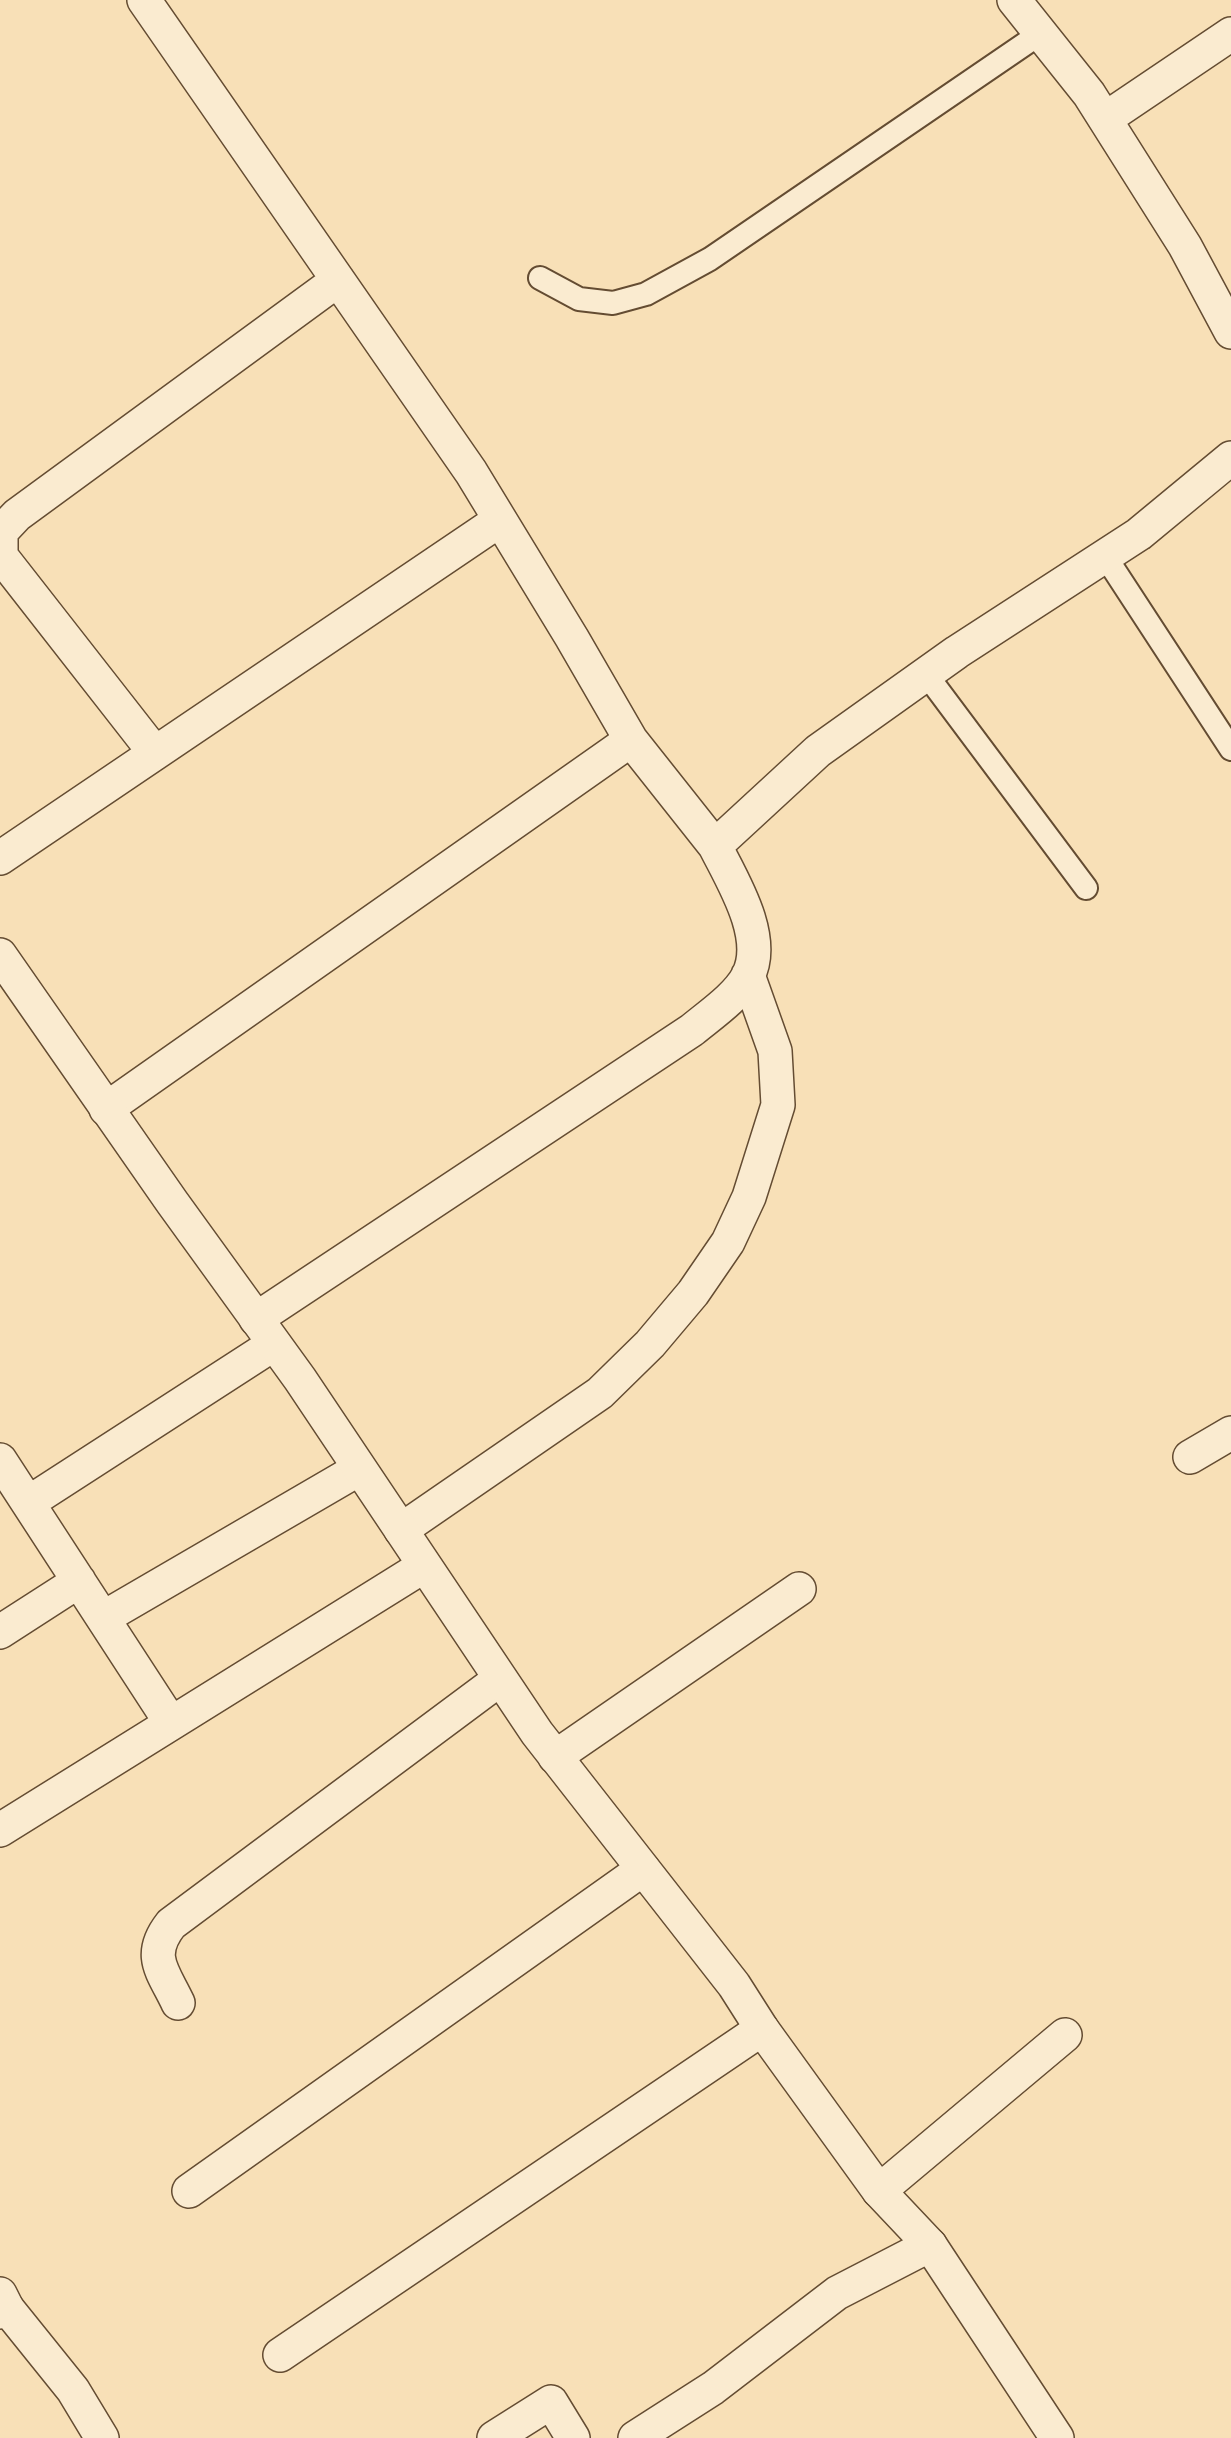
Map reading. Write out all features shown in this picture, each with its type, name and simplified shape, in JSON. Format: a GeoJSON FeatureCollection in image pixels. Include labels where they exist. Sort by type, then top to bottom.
{"type":"FeatureCollection","features":[{"type":"Feature","properties":{"kind":"street"},"geometry":{"type":"LineString","coordinates":[[28,1503],[265,1331],[692,1030],[723,1006],[748,975],[753,950],[749,918],[715,846],[631,740],[471,472],[144,0]]}},
{"type":"Feature","properties":{"kind":"street"},"geometry":{"type":"LineString","coordinates":[[1014,0],[1089,94],[1185,246],[1231,332]]}},
{"type":"Feature","properties":{"kind":"street"},"geometry":{"type":"LineString","coordinates":[[1105,119],[1231,34]]}},
{"type":"Feature","properties":{"kind":"street"},"geometry":{"type":"LineString","coordinates":[[155,753],[1,556],[1,532],[17,515],[338,280]]}},
{"type":"Feature","properties":{"kind":"street"},"geometry":{"type":"LineString","coordinates":[[715,846],[818,751],[926,674],[1139,534],[1231,458]]}},
{"type":"Feature","properties":{"kind":"street"},"geometry":{"type":"LineString","coordinates":[[0,858],[500,520]]}},
{"type":"Feature","properties":{"kind":"street"},"geometry":{"type":"LineString","coordinates":[[106,1109],[631,740]]}},
{"type":"Feature","properties":{"kind":"street"},"geometry":{"type":"LineString","coordinates":[[0,955],[106,1109],[265,1331],[555,1758],[734,1985],[762,2029],[879,2192],[930,2245],[958,2285],[1044,2431]]}},
{"type":"Feature","properties":{"kind":"street"},"geometry":{"type":"LineString","coordinates":[[401,1530],[600,1393],[650,1344],[693,1293],[728,1242],[749,1197],[778,1104],[775,1051],[748,975]]}},
{"type":"Feature","properties":{"kind":"street"},"geometry":{"type":"LineString","coordinates":[[1190,1456],[1231,1433]]}},
{"type":"Feature","properties":{"kind":"street"},"geometry":{"type":"LineString","coordinates":[[0,1460],[171,1723]]}},
{"type":"Feature","properties":{"kind":"street"},"geometry":{"type":"LineString","coordinates":[[103,1618],[359,1469]]}},
{"type":"Feature","properties":{"kind":"street"},"geometry":{"type":"LineString","coordinates":[[0,1830],[424,1566]]}},
{"type":"Feature","properties":{"kind":"street"},"geometry":{"type":"LineString","coordinates":[[0,1632],[79,1581]]}},
{"type":"Feature","properties":{"kind":"street"},"geometry":{"type":"LineString","coordinates":[[555,1758],[799,1589]]}},
{"type":"Feature","properties":{"kind":"street"},"geometry":{"type":"LineString","coordinates":[[178,2003],[159,1962],[157,1950],[161,1937],[171,1924],[500,1678]]}},
{"type":"Feature","properties":{"kind":"street"},"geometry":{"type":"LineString","coordinates":[[189,2191],[643,1869]]}},
{"type":"Feature","properties":{"kind":"street"},"geometry":{"type":"LineString","coordinates":[[280,2355],[762,2029]]}},
{"type":"Feature","properties":{"kind":"street"},"geometry":{"type":"LineString","coordinates":[[879,2192],[1065,2035]]}},
{"type":"Feature","properties":{"kind":"street"},"geometry":{"type":"LineString","coordinates":[[635,2438],[713,2388],[837,2293],[930,2245]]}},
{"type":"Feature","properties":{"kind":"street"},"geometry":{"type":"LineString","coordinates":[[2,2305],[73,2390],[102,2438]]}},
{"type":"Feature","properties":{"kind":"street"},"geometry":{"type":"LineString","coordinates":[[494,2438],[551,2402],[573,2438]]}},
{"type":"Feature","properties":{"kind":"lane"},"geometry":{"type":"LineString","coordinates":[[540,278],[579,299],[613,303],[646,294],[710,259],[1041,33]]}},
{"type":"Feature","properties":{"kind":"lane"},"geometry":{"type":"LineString","coordinates":[[1105,556],[1231,749]]}},
{"type":"Feature","properties":{"kind":"lane"},"geometry":{"type":"LineString","coordinates":[[926,674],[1086,888]]}}]}
